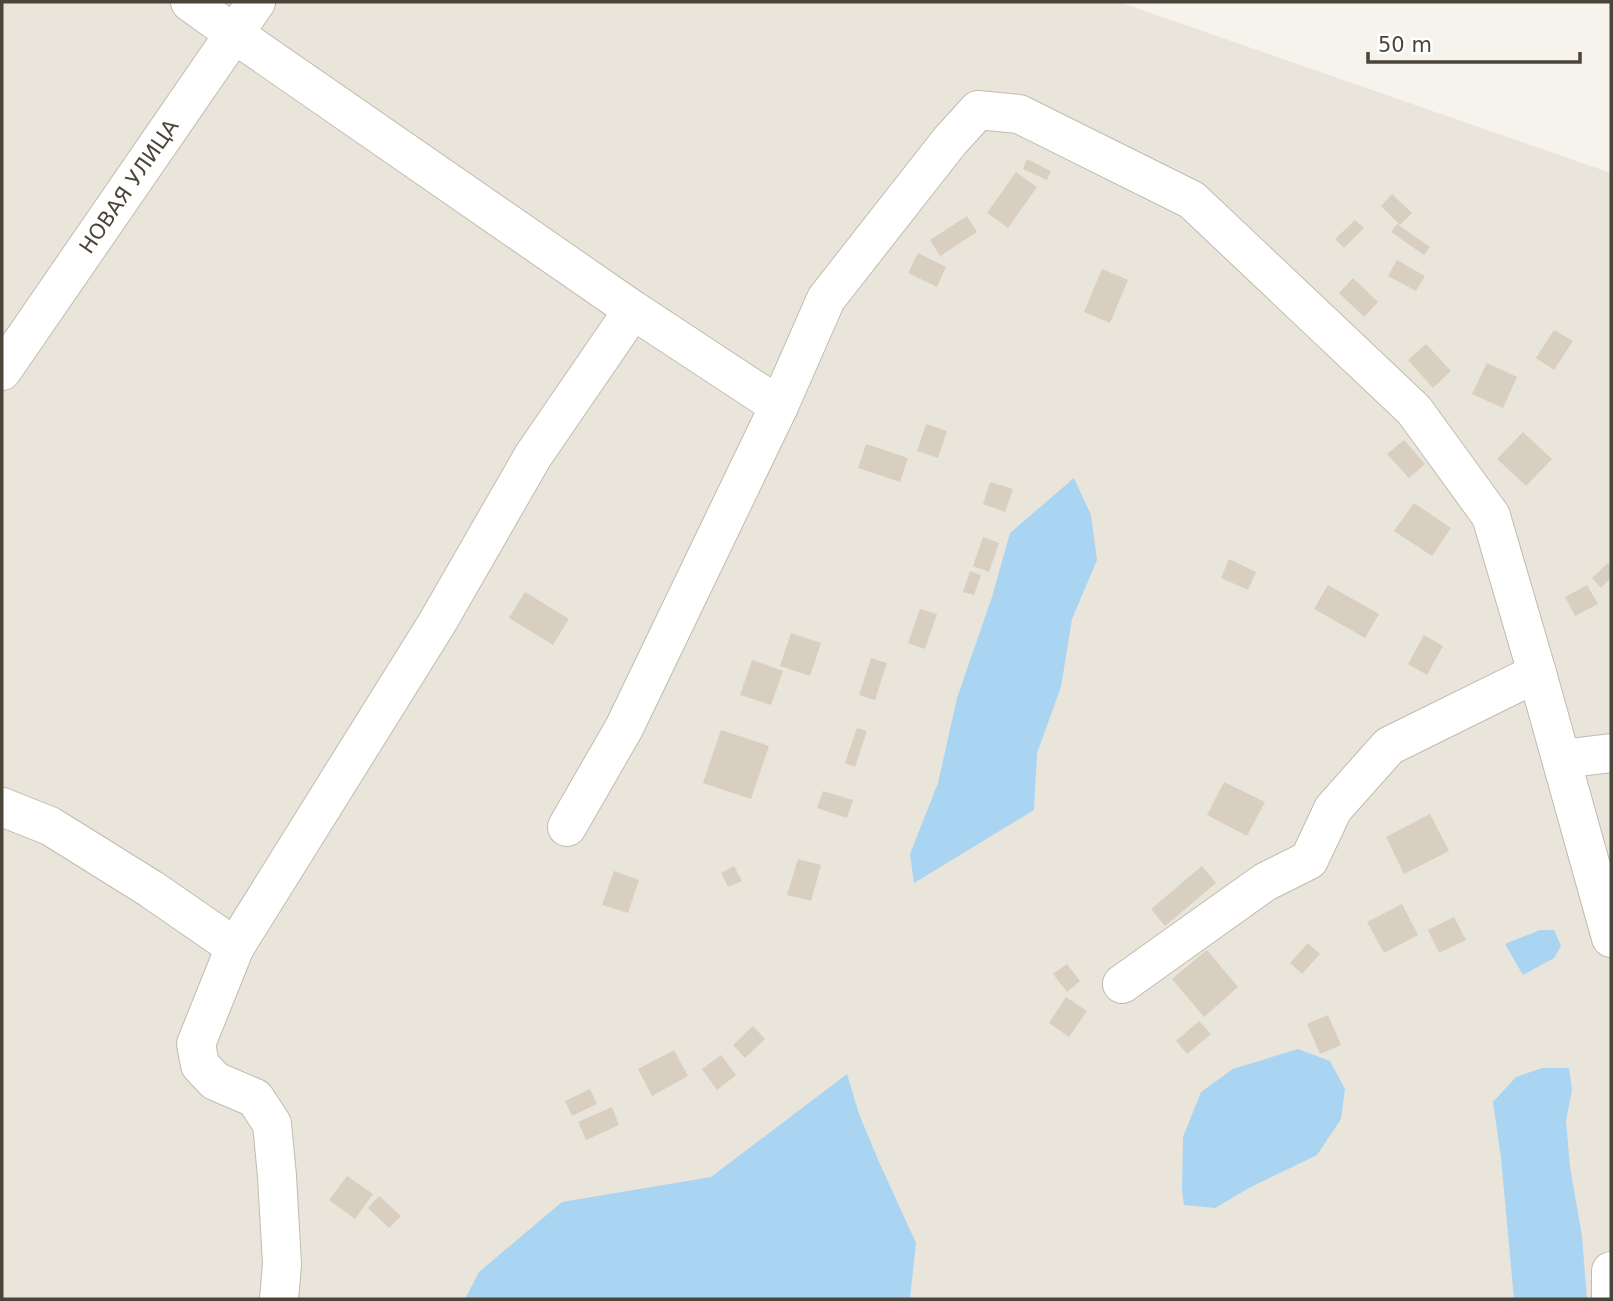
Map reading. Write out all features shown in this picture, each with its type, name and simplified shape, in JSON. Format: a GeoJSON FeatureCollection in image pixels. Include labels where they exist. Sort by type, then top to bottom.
{"type":"FeatureCollection","features":[{"type":"Feature","properties":{"kind":"street"},"geometry":{"type":"LineString","coordinates":[[190,2],[633,310],[779,406]]}},
{"type":"Feature","properties":{"kind":"street","name":"НОВАЯ УЛИЦА"},"geometry":{"type":"LineString","coordinates":[[2,371],[256,2]]}},
{"type":"Feature","properties":{"kind":"street"},"geometry":{"type":"LineString","coordinates":[[567,827],[624,728],[779,406],[826,299],[949,142],[978,110],[1020,114],[1192,200],[1414,410],[1491,516],[1611,937]]}},
{"type":"Feature","properties":{"kind":"street"},"geometry":{"type":"LineString","coordinates":[[279,1299],[282,1264],[272,1124],[255,1098],[215,1081],[200,1065],[196,1044],[235,947],[437,623],[533,456],[633,310]]}},
{"type":"Feature","properties":{"kind":"street"},"geometry":{"type":"LineString","coordinates":[[1122,984],[1265,882],[1309,860],[1333,809],[1389,746],[1537,673]]}},
{"type":"Feature","properties":{"kind":"street"},"geometry":{"type":"LineString","coordinates":[[1562,759],[1611,753]]}},
{"type":"Feature","properties":{"kind":"street"},"geometry":{"type":"LineString","coordinates":[[2,807],[50,826],[151,889],[235,947]]}},
{"type":"Feature","properties":{"kind":"street"},"geometry":{"type":"LineString","coordinates":[[1611,1271],[1611,1299]]}},
{"type":"Feature","properties":{"kind":"shaded area"},"geometry":{"type":"Polygon","coordinates":[[[2,2],[1119,2],[1611,173],[1611,1299],[2,1299],[2,2]]]}},
{"type":"Feature","properties":{"kind":"water"},"geometry":{"type":"Polygon","coordinates":[[[1074,478],[1091,515],[1097,560],[1072,619],[1061,687],[1037,753],[1034,810],[914,883],[910,854],[938,783],[957,698],[992,597],[1010,533],[1074,478]]]}},
{"type":"Feature","properties":{"kind":"water"},"geometry":{"type":"Polygon","coordinates":[[[1540,930],[1554,930],[1561,946],[1554,958],[1523,975],[1505,944],[1540,930]]]}},
{"type":"Feature","properties":{"kind":"water"},"geometry":{"type":"Polygon","coordinates":[[[1298,1049],[1330,1061],[1345,1089],[1341,1119],[1317,1155],[1215,1208],[1184,1205],[1183,1137],[1201,1092],[1233,1069],[1298,1049]]]}},
{"type":"Feature","properties":{"kind":"water"},"geometry":{"type":"Polygon","coordinates":[[[1542,1068],[1569,1068],[1572,1090],[1566,1121],[1570,1167],[1582,1236],[1587,1299],[1514,1299],[1493,1102],[1516,1077],[1542,1068]]]}},
{"type":"Feature","properties":{"kind":"water"},"geometry":{"type":"Polygon","coordinates":[[[847,1074],[859,1114],[916,1243],[910,1299],[465,1299],[479,1272],[562,1202],[711,1177],[847,1074]]]}},
{"type":"Feature","properties":{"kind":"building"},"geometry":{"type":"Polygon","coordinates":[[[1027,159],[1051,171],[1047,180],[1023,169],[1027,159]]]}},
{"type":"Feature","properties":{"kind":"building"},"geometry":{"type":"Polygon","coordinates":[[[1016,172],[1037,187],[1008,228],[987,213],[1016,172]]]}},
{"type":"Feature","properties":{"kind":"building"},"geometry":{"type":"Polygon","coordinates":[[[1392,194],[1412,213],[1400,225],[1381,206],[1392,194]]]}},
{"type":"Feature","properties":{"kind":"building"},"geometry":{"type":"Polygon","coordinates":[[[967,216],[977,232],[940,256],[930,240],[967,216]]]}},
{"type":"Feature","properties":{"kind":"building"},"geometry":{"type":"Polygon","coordinates":[[[1355,220],[1364,228],[1344,248],[1335,239],[1355,220]]]}},
{"type":"Feature","properties":{"kind":"building"},"geometry":{"type":"Polygon","coordinates":[[[1397,224],[1430,247],[1424,255],[1391,232],[1397,224]]]}},
{"type":"Feature","properties":{"kind":"building"},"geometry":{"type":"Polygon","coordinates":[[[918,253],[946,267],[937,287],[908,273],[918,253]]]}},
{"type":"Feature","properties":{"kind":"building"},"geometry":{"type":"Polygon","coordinates":[[[1397,260],[1425,276],[1416,291],[1388,276],[1397,260]]]}},
{"type":"Feature","properties":{"kind":"building"},"geometry":{"type":"Polygon","coordinates":[[[1102,269],[1128,280],[1110,323],[1084,312],[1102,269]]]}},
{"type":"Feature","properties":{"kind":"building"},"geometry":{"type":"Polygon","coordinates":[[[1353,278],[1378,302],[1364,317],[1339,293],[1353,278]]]}},
{"type":"Feature","properties":{"kind":"building"},"geometry":{"type":"Polygon","coordinates":[[[1554,330],[1573,341],[1554,370],[1536,358],[1554,330]]]}},
{"type":"Feature","properties":{"kind":"building"},"geometry":{"type":"Polygon","coordinates":[[[1426,344],[1451,371],[1433,388],[1408,360],[1426,344]]]}},
{"type":"Feature","properties":{"kind":"building"},"geometry":{"type":"Polygon","coordinates":[[[1487,363],[1517,377],[1503,408],[1472,394],[1487,363]]]}},
{"type":"Feature","properties":{"kind":"building"},"geometry":{"type":"Polygon","coordinates":[[[926,424],[947,431],[938,458],[917,451],[926,424]]]}},
{"type":"Feature","properties":{"kind":"building"},"geometry":{"type":"Polygon","coordinates":[[[1523,432],[1552,459],[1526,486],[1497,459],[1523,432]]]}},
{"type":"Feature","properties":{"kind":"building"},"geometry":{"type":"Polygon","coordinates":[[[1404,440],[1425,464],[1409,478],[1387,454],[1404,440]]]}},
{"type":"Feature","properties":{"kind":"building"},"geometry":{"type":"Polygon","coordinates":[[[866,444],[908,458],[900,482],[858,468],[866,444]]]}},
{"type":"Feature","properties":{"kind":"building"},"geometry":{"type":"Polygon","coordinates":[[[990,482],[1013,489],[1005,512],[983,504],[990,482]]]}},
{"type":"Feature","properties":{"kind":"building"},"geometry":{"type":"Polygon","coordinates":[[[1414,503],[1451,528],[1432,556],[1394,531],[1414,503]]]}},
{"type":"Feature","properties":{"kind":"building"},"geometry":{"type":"Polygon","coordinates":[[[983,537],[999,543],[989,572],[973,566],[983,537]]]}},
{"type":"Feature","properties":{"kind":"building"},"geometry":{"type":"Polygon","coordinates":[[[1229,559],[1256,572],[1248,590],[1221,578],[1229,559]]]}},
{"type":"Feature","properties":{"kind":"building"},"geometry":{"type":"Polygon","coordinates":[[[1608,563],[1611,567],[1611,578],[1601,588],[1592,578],[1608,563]]]}},
{"type":"Feature","properties":{"kind":"building"},"geometry":{"type":"Polygon","coordinates":[[[970,571],[981,575],[974,595],[963,592],[970,571]]]}},
{"type":"Feature","properties":{"kind":"building"},"geometry":{"type":"Polygon","coordinates":[[[1328,585],[1379,614],[1365,638],[1314,609],[1328,585]]]}},
{"type":"Feature","properties":{"kind":"building"},"geometry":{"type":"Polygon","coordinates":[[[1587,585],[1598,604],[1575,616],[1565,597],[1587,585]]]}},
{"type":"Feature","properties":{"kind":"building"},"geometry":{"type":"Polygon","coordinates":[[[525,592],[569,619],[553,645],[509,618],[525,592]]]}},
{"type":"Feature","properties":{"kind":"building"},"geometry":{"type":"Polygon","coordinates":[[[920,609],[937,614],[925,649],[908,643],[920,609]]]}},
{"type":"Feature","properties":{"kind":"building"},"geometry":{"type":"Polygon","coordinates":[[[791,633],[821,643],[810,676],[780,666],[791,633]]]}},
{"type":"Feature","properties":{"kind":"building"},"geometry":{"type":"Polygon","coordinates":[[[1424,635],[1443,646],[1427,675],[1408,664],[1424,635]]]}},
{"type":"Feature","properties":{"kind":"building"},"geometry":{"type":"Polygon","coordinates":[[[871,658],[887,663],[875,700],[859,695],[871,658]]]}},
{"type":"Feature","properties":{"kind":"building"},"geometry":{"type":"Polygon","coordinates":[[[752,660],[783,671],[771,705],[740,695],[752,660]]]}},
{"type":"Feature","properties":{"kind":"building"},"geometry":{"type":"Polygon","coordinates":[[[857,728],[867,731],[855,767],[845,763],[857,728]]]}},
{"type":"Feature","properties":{"kind":"building"},"geometry":{"type":"Polygon","coordinates":[[[721,730],[769,746],[751,799],[703,783],[721,730]]]}},
{"type":"Feature","properties":{"kind":"building"},"geometry":{"type":"Polygon","coordinates":[[[1224,782],[1265,802],[1247,836],[1207,815],[1224,782]]]}},
{"type":"Feature","properties":{"kind":"building"},"geometry":{"type":"Polygon","coordinates":[[[823,791],[853,800],[847,818],[817,808],[823,791]]]}},
{"type":"Feature","properties":{"kind":"building"},"geometry":{"type":"Polygon","coordinates":[[[1430,814],[1449,851],[1404,874],[1386,837],[1430,814]]]}},
{"type":"Feature","properties":{"kind":"building"},"geometry":{"type":"Polygon","coordinates":[[[798,859],[821,865],[811,901],[787,895],[798,859]]]}},
{"type":"Feature","properties":{"kind":"building"},"geometry":{"type":"Polygon","coordinates":[[[734,866],[742,881],[728,887],[721,873],[734,866]]]}},
{"type":"Feature","properties":{"kind":"building"},"geometry":{"type":"Polygon","coordinates":[[[1202,866],[1216,883],[1165,926],[1151,909],[1202,866]]]}},
{"type":"Feature","properties":{"kind":"building"},"geometry":{"type":"Polygon","coordinates":[[[614,871],[639,880],[628,913],[602,905],[614,871]]]}},
{"type":"Feature","properties":{"kind":"building"},"geometry":{"type":"Polygon","coordinates":[[[1402,904],[1418,935],[1384,953],[1367,922],[1402,904]]]}},
{"type":"Feature","properties":{"kind":"building"},"geometry":{"type":"Polygon","coordinates":[[[1454,917],[1466,940],[1439,953],[1428,930],[1454,917]]]}},
{"type":"Feature","properties":{"kind":"building"},"geometry":{"type":"Polygon","coordinates":[[[1308,943],[1320,954],[1302,974],[1290,963],[1308,943]]]}},
{"type":"Feature","properties":{"kind":"building"},"geometry":{"type":"Polygon","coordinates":[[[1207,950],[1238,987],[1204,1017],[1172,979],[1207,950]]]}},
{"type":"Feature","properties":{"kind":"building"},"geometry":{"type":"Polygon","coordinates":[[[1067,964],[1080,981],[1067,992],[1053,974],[1067,964]]]}},
{"type":"Feature","properties":{"kind":"building"},"geometry":{"type":"Polygon","coordinates":[[[1066,997],[1087,1011],[1069,1037],[1049,1023],[1066,997]]]}},
{"type":"Feature","properties":{"kind":"building"},"geometry":{"type":"Polygon","coordinates":[[[1328,1015],[1341,1045],[1320,1054],[1307,1024],[1328,1015]]]}},
{"type":"Feature","properties":{"kind":"building"},"geometry":{"type":"Polygon","coordinates":[[[1199,1021],[1211,1034],[1187,1054],[1176,1041],[1199,1021]]]}},
{"type":"Feature","properties":{"kind":"building"},"geometry":{"type":"Polygon","coordinates":[[[753,1026],[765,1039],[745,1058],[733,1045],[753,1026]]]}},
{"type":"Feature","properties":{"kind":"building"},"geometry":{"type":"Polygon","coordinates":[[[674,1050],[688,1076],[652,1096],[638,1069],[674,1050]]]}},
{"type":"Feature","properties":{"kind":"building"},"geometry":{"type":"Polygon","coordinates":[[[721,1055],[736,1075],[717,1090],[702,1069],[721,1055]]]}},
{"type":"Feature","properties":{"kind":"building"},"geometry":{"type":"Polygon","coordinates":[[[590,1089],[597,1104],[572,1116],[565,1101],[590,1089]]]}},
{"type":"Feature","properties":{"kind":"building"},"geometry":{"type":"Polygon","coordinates":[[[612,1107],[619,1125],[586,1140],[578,1122],[612,1107]]]}},
{"type":"Feature","properties":{"kind":"building"},"geometry":{"type":"Polygon","coordinates":[[[347,1176],[373,1194],[355,1219],[329,1200],[347,1176]]]}},
{"type":"Feature","properties":{"kind":"building"},"geometry":{"type":"Polygon","coordinates":[[[379,1196],[401,1216],[389,1228],[368,1208],[379,1196]]]}}]}
